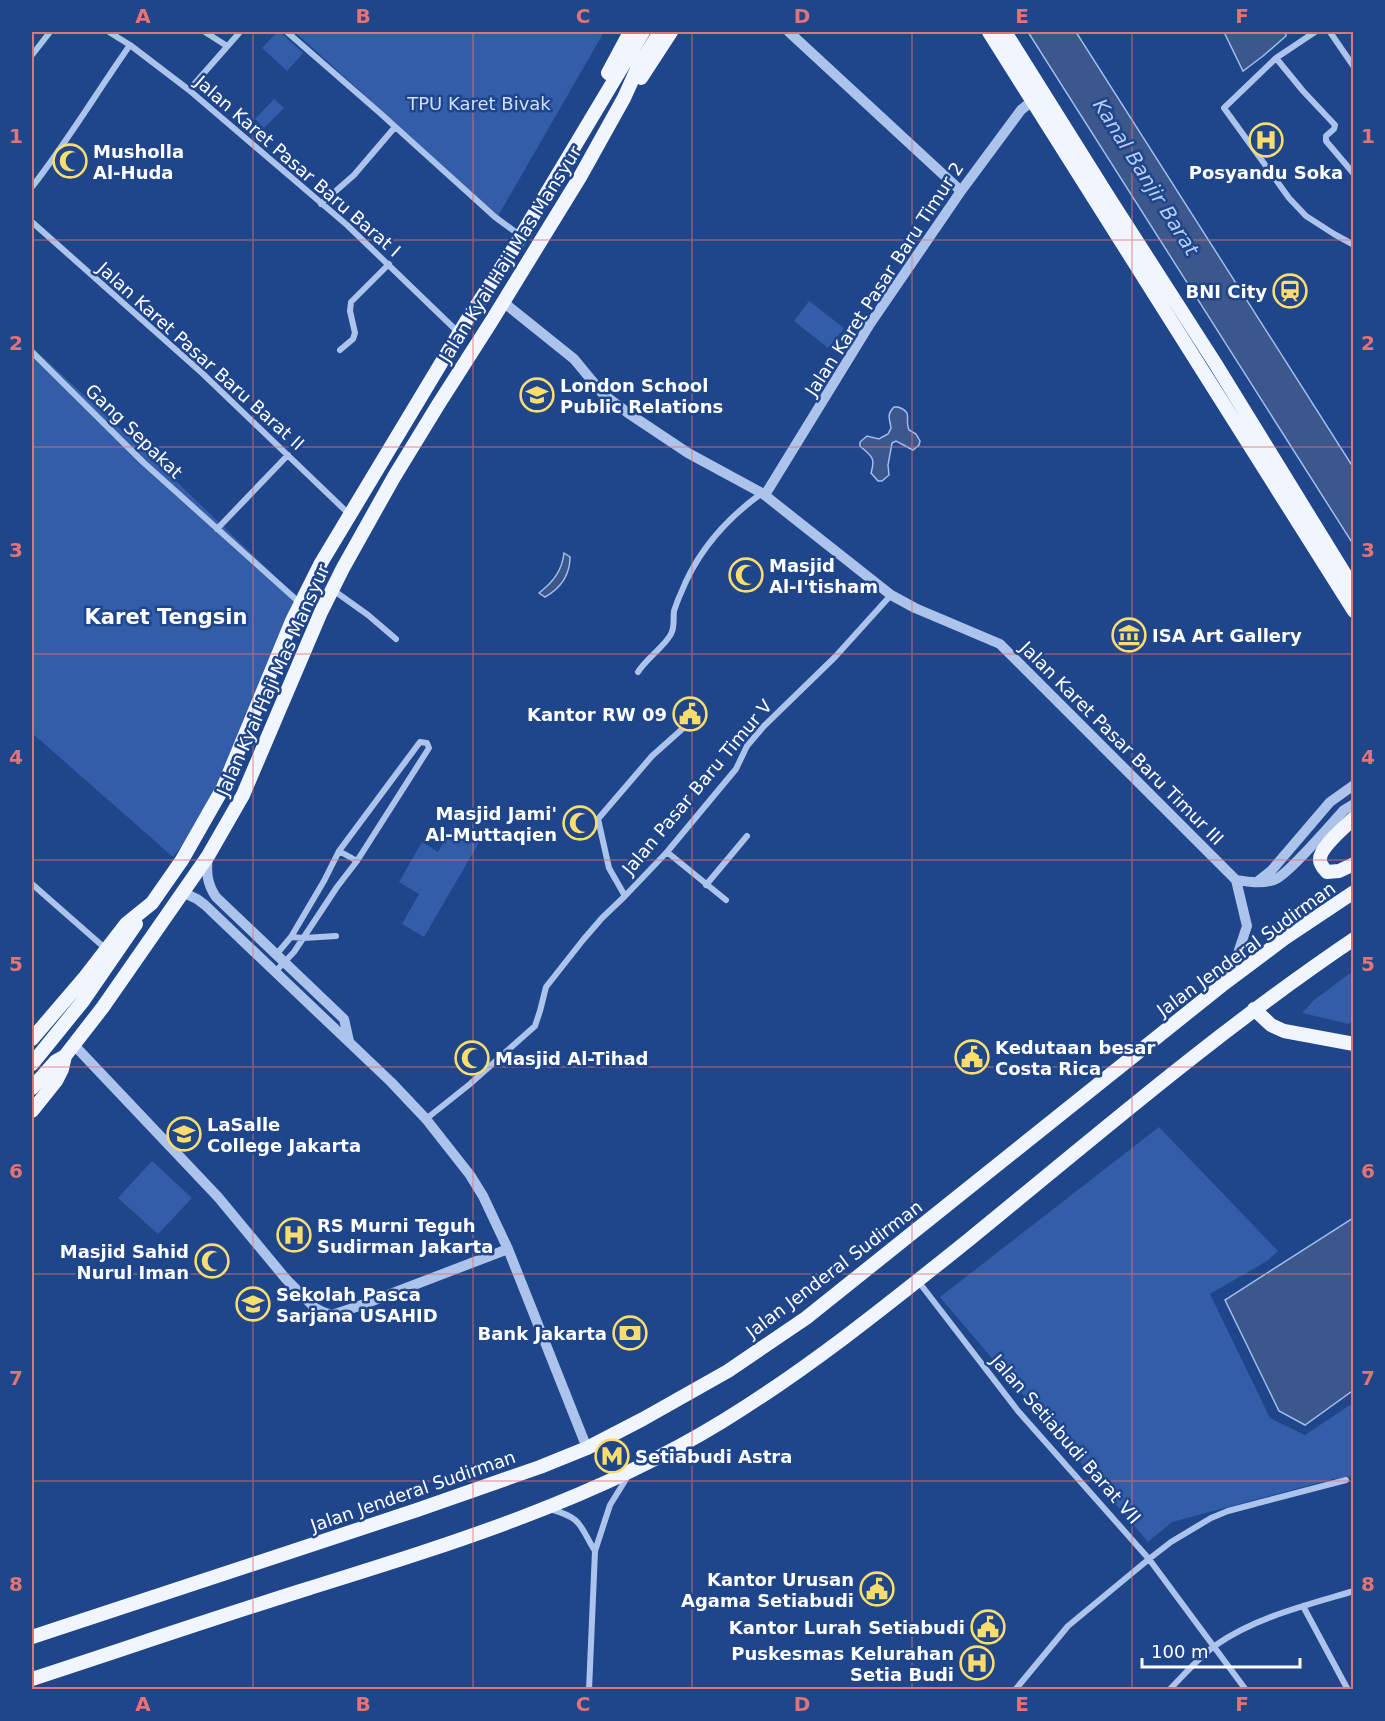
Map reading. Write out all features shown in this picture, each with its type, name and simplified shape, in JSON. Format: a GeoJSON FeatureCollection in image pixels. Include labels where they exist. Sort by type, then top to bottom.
{"type":"FeatureCollection","features":[{"type":"Feature","properties":{"kind":"main road","name":"Jalan Kyai Haji Mas Mansyur"},"geometry":{"type":"LineString","coordinates":[[585,127],[595,99],[630,32]]}},
{"type":"Feature","properties":{"kind":"main road","name":"Jalan Kyai Haji Mas Mansyur"},"geometry":{"type":"LineString","coordinates":[[32,1039],[126,924],[152,903],[182,860],[223,788],[321,562],[643,32]]}},
{"type":"Feature","properties":{"kind":"main road","name":"Jalan Kyai Haji Mas Mansyur"},"geometry":{"type":"LineString","coordinates":[[624,98],[643,76],[671,32]]}},
{"type":"Feature","properties":{"kind":"main road"},"geometry":{"type":"LineString","coordinates":[[989,32],[1038,96],[1111,201],[1215,363],[1353,589]]}},
{"type":"Feature","properties":{"kind":"main road"},"geometry":{"type":"LineString","coordinates":[[1005,32],[1038,96],[1353,611]]}},
{"type":"Feature","properties":{"kind":"main road","name":"Jalan Kyai Haji Mas Mansyur"},"geometry":{"type":"LineString","coordinates":[[32,1111],[57,1081],[70,1050],[103,1007],[208,856],[243,795],[332,590],[394,477],[585,168],[658,34]]}},
{"type":"Feature","properties":{"kind":"main road"},"geometry":{"type":"LineString","coordinates":[[1353,818],[1324,850],[1320,858],[1322,867],[1328,872],[1339,871],[1353,864]]}},
{"type":"Feature","properties":{"kind":"main road","name":"Jalan Jenderal Sudirman"},"geometry":{"type":"LineString","coordinates":[[32,1637],[540,1467],[587,1448],[644,1419],[728,1371],[806,1318],[1221,986],[1353,892]]}},
{"type":"Feature","properties":{"kind":"main road"},"geometry":{"type":"LineString","coordinates":[[32,1064],[83,1001],[152,903]]}},
{"type":"Feature","properties":{"kind":"main road"},"geometry":{"type":"LineString","coordinates":[[32,1679],[512,1522],[634,1468],[720,1422],[846,1337],[1254,1009],[1353,939]]}},
{"type":"Feature","properties":{"kind":"main road"},"geometry":{"type":"LineString","coordinates":[[1254,1009],[1271,1025],[1284,1031],[1353,1044]]}},
{"type":"Feature","properties":{"kind":"main road"},"geometry":{"type":"LineString","coordinates":[[1339,1042],[1353,1033]]}},
{"type":"Feature","properties":{"kind":"main road"},"geometry":{"type":"LineString","coordinates":[[32,1087],[56,1061],[70,1050]]}},
{"type":"Feature","properties":{"kind":"street"},"geometry":{"type":"LineString","coordinates":[[32,55],[50,32]]}},
{"type":"Feature","properties":{"kind":"street","name":"Jalan Karet Pasar Baru Barat I"},"geometry":{"type":"LineString","coordinates":[[109,32],[130,45],[189,90],[389,264],[459,333]]}},
{"type":"Feature","properties":{"kind":"street"},"geometry":{"type":"LineString","coordinates":[[205,32],[227,46]]}},
{"type":"Feature","properties":{"kind":"street"},"geometry":{"type":"LineString","coordinates":[[189,90],[240,32]]}},
{"type":"Feature","properties":{"kind":"street"},"geometry":{"type":"LineString","coordinates":[[287,32],[495,216],[521,236]]}},
{"type":"Feature","properties":{"kind":"street"},"geometry":{"type":"LineString","coordinates":[[789,32],[961,191]]}},
{"type":"Feature","properties":{"kind":"street"},"geometry":{"type":"LineString","coordinates":[[1315,32],[1276,57],[1224,108],[1289,198],[1306,216],[1353,244]]}},
{"type":"Feature","properties":{"kind":"street"},"geometry":{"type":"LineString","coordinates":[[1330,32],[1353,67]]}},
{"type":"Feature","properties":{"kind":"street"},"geometry":{"type":"LineString","coordinates":[[32,188],[65,144],[130,45]]}},
{"type":"Feature","properties":{"kind":"street"},"geometry":{"type":"LineString","coordinates":[[1276,57],[1303,91],[1335,124],[1334,129],[1325,138],[1353,174]]}},
{"type":"Feature","properties":{"kind":"street","name":"Jalan Karet Pasar Baru Timur 2"},"geometry":{"type":"LineString","coordinates":[[764,494],[870,324],[961,191],[1021,110],[1038,96]]}},
{"type":"Feature","properties":{"kind":"street"},"geometry":{"type":"LineString","coordinates":[[321,204],[354,175],[395,127]]}},
{"type":"Feature","properties":{"kind":"street","name":"Jalan Karet Pasar Baru Barat II"},"geometry":{"type":"LineString","coordinates":[[32,222],[185,357],[349,514]]}},
{"type":"Feature","properties":{"kind":"street"},"geometry":{"type":"LineString","coordinates":[[340,350],[353,339],[355,333],[350,311],[351,302],[389,264]]}},
{"type":"Feature","properties":{"kind":"street","name":"Jalan Karet Pasar Baru Timur III"},"geometry":{"type":"LineString","coordinates":[[503,302],[574,359],[603,394],[628,413],[688,453],[764,494],[891,595],[915,608],[1000,644],[1236,880]]}},
{"type":"Feature","properties":{"kind":"street","name":"Gang Sepakat"},"geometry":{"type":"LineString","coordinates":[[32,352],[143,462],[301,604]]}},
{"type":"Feature","properties":{"kind":"street"},"geometry":{"type":"LineString","coordinates":[[218,530],[288,455]]}},
{"type":"Feature","properties":{"kind":"street"},"geometry":{"type":"LineString","coordinates":[[638,672],[672,633],[680,594],[704,548],[746,504],[764,494]]}},
{"type":"Feature","properties":{"kind":"street"},"geometry":{"type":"LineString","coordinates":[[332,590],[368,615],[396,639]]}},
{"type":"Feature","properties":{"kind":"street","name":"Jalan Pasar Baru Timur V"},"geometry":{"type":"LineString","coordinates":[[426,1119],[471,1084],[535,1026],[546,987],[602,918],[667,852],[736,769],[747,746],[764,726],[835,657],[891,595]]}},
{"type":"Feature","properties":{"kind":"street","name":"Jalan Pasar Baru Timur V"},"geometry":{"type":"LineString","coordinates":[[625,896],[609,868],[598,819],[652,756],[689,723]]}},
{"type":"Feature","properties":{"kind":"street"},"geometry":{"type":"LineString","coordinates":[[271,969],[280,959],[294,952],[304,938],[357,861],[429,748],[427,743],[420,742],[339,851],[280,959],[271,969]]}},
{"type":"Feature","properties":{"kind":"street"},"geometry":{"type":"LineString","coordinates":[[405,761],[416,768]]}},
{"type":"Feature","properties":{"kind":"street"},"geometry":{"type":"LineString","coordinates":[[1256,883],[1271,871],[1330,802],[1353,785]]}},
{"type":"Feature","properties":{"kind":"street"},"geometry":{"type":"LineString","coordinates":[[1221,986],[1237,956],[1247,926],[1236,880],[1256,883],[1276,880],[1344,810],[1353,804]]}},
{"type":"Feature","properties":{"kind":"street"},"geometry":{"type":"LineString","coordinates":[[706,885],[747,836]]}},
{"type":"Feature","properties":{"kind":"street"},"geometry":{"type":"LineString","coordinates":[[339,851],[357,861]]}},
{"type":"Feature","properties":{"kind":"street"},"geometry":{"type":"LineString","coordinates":[[667,852],[726,900]]}},
{"type":"Feature","properties":{"kind":"street"},"geometry":{"type":"LineString","coordinates":[[208,856],[207,878],[216,897],[344,1019],[349,1041]]}},
{"type":"Feature","properties":{"kind":"street"},"geometry":{"type":"LineString","coordinates":[[324,881],[337,887]]}},
{"type":"Feature","properties":{"kind":"street"},"geometry":{"type":"LineString","coordinates":[[32,884],[106,949]]}},
{"type":"Feature","properties":{"kind":"street"},"geometry":{"type":"LineString","coordinates":[[182,892],[205,905],[349,1041],[426,1119],[470,1175],[483,1196],[508,1249],[587,1448]]}},
{"type":"Feature","properties":{"kind":"street"},"geometry":{"type":"LineString","coordinates":[[291,937],[336,936]]}},
{"type":"Feature","properties":{"kind":"street"},"geometry":{"type":"LineString","coordinates":[[70,1050],[218,1197],[286,1279],[315,1308],[323,1312],[332,1315],[359,1306],[508,1249]]}},
{"type":"Feature","properties":{"kind":"street","name":"Jalan Setiabudi Barat VII"},"geometry":{"type":"LineString","coordinates":[[917,1281],[1018,1411],[1149,1558],[1246,1689]]}},
{"type":"Feature","properties":{"kind":"street"},"geometry":{"type":"LineString","coordinates":[[589,1689],[595,1551],[610,1505],[634,1468]]}},
{"type":"Feature","properties":{"kind":"street"},"geometry":{"type":"LineString","coordinates":[[1015,1689],[1068,1626],[1149,1558],[1193,1528],[1228,1511],[1346,1480]]}},
{"type":"Feature","properties":{"kind":"street"},"geometry":{"type":"LineString","coordinates":[[547,1508],[564,1513],[582,1525],[595,1551]]}},
{"type":"Feature","properties":{"kind":"street"},"geometry":{"type":"LineString","coordinates":[[1169,1689],[1214,1646],[1231,1636],[1263,1620],[1353,1591]]}},
{"type":"Feature","properties":{"kind":"street"},"geometry":{"type":"LineString","coordinates":[[1303,1606],[1348,1689]]}},
{"type":"Feature","properties":{"kind":"green space"},"geometry":{"type":"Polygon","coordinates":[[[277,32],[280,32],[303,53],[287,71],[262,48],[277,32]]]}},
{"type":"Feature","properties":{"kind":"green space","name":"TPU Karet Bivak"},"geometry":{"type":"Polygon","coordinates":[[[295,32],[604,32],[498,216],[295,32]]]}},
{"type":"Feature","properties":{"kind":"green space"},"geometry":{"type":"Polygon","coordinates":[[[274,99],[284,108],[264,128],[255,119],[274,99]]]}},
{"type":"Feature","properties":{"kind":"green space"},"geometry":{"type":"Polygon","coordinates":[[[809,301],[844,328],[828,348],[794,321],[809,301]]]}},
{"type":"Feature","properties":{"kind":"green space"},"geometry":{"type":"Polygon","coordinates":[[[32,347],[306,606],[217,801],[173,857],[32,733],[32,347]]]}},
{"type":"Feature","properties":{"kind":"green space"},"geometry":{"type":"Polygon","coordinates":[[[454,824],[481,839],[424,937],[402,924],[419,894],[399,882],[422,842],[438,852],[454,824]]]}},
{"type":"Feature","properties":{"kind":"green space"},"geometry":{"type":"Polygon","coordinates":[[[1353,971],[1353,1020],[1349,1024],[1302,1013],[1314,1000],[1353,971]]]}},
{"type":"Feature","properties":{"kind":"green space"},"geometry":{"type":"Polygon","coordinates":[[[1159,1127],[1278,1251],[1267,1261],[1210,1294],[1270,1418],[1305,1435],[1353,1403],[1354,1476],[1333,1479],[1172,1522],[1148,1542],[940,1297],[1159,1127]]]}},
{"type":"Feature","properties":{"kind":"green space"},"geometry":{"type":"Polygon","coordinates":[[[152,1161],[192,1198],[158,1234],[118,1198],[152,1161]]]}},
{"type":"Feature","properties":{"kind":"water","name":"Kanal Banjir Barat"},"geometry":{"type":"Polygon","coordinates":[[[1028,32],[1076,32],[1353,467],[1353,544],[1028,32]]]}},
{"type":"Feature","properties":{"kind":"water"},"geometry":{"type":"Polygon","coordinates":[[[1224,32],[1286,32],[1286,36],[1243,71],[1224,32]]]}},
{"type":"Feature","properties":{"kind":"water"},"geometry":{"type":"Polygon","coordinates":[[[894,407],[906,411],[909,430],[916,434],[920,441],[913,450],[896,441],[892,443],[888,465],[889,475],[882,481],[878,481],[871,473],[872,457],[860,446],[860,442],[867,436],[879,439],[888,434],[891,428],[889,415],[894,407]]]}},
{"type":"Feature","properties":{"kind":"water"},"geometry":{"type":"Polygon","coordinates":[[[564,553],[570,557],[566,575],[560,585],[545,597],[539,593],[556,576],[564,553]]]}},
{"type":"Feature","properties":{"kind":"water"},"geometry":{"type":"Polygon","coordinates":[[[1353,1218],[1353,1392],[1305,1425],[1279,1411],[1225,1300],[1353,1218]]]}},
{"type":"Feature","properties":{"kind":"place","name":"Posyandu Soka"},"geometry":{"type":"Point","coordinates":[1266,140]}},
{"type":"Feature","properties":{"kind":"place","name":"Musholla Al-Huda"},"geometry":{"type":"Point","coordinates":[70,161]}},
{"type":"Feature","properties":{"kind":"place","name":"BNI City"},"geometry":{"type":"Point","coordinates":[1290,291]}},
{"type":"Feature","properties":{"kind":"place","name":"London School Public Relations"},"geometry":{"type":"Point","coordinates":[537,395]}},
{"type":"Feature","properties":{"kind":"place","name":"Masjid Al-I'tisham"},"geometry":{"type":"Point","coordinates":[746,575]}},
{"type":"Feature","properties":{"kind":"place","name":"ISA Art Gallery"},"geometry":{"type":"Point","coordinates":[1129,635]}},
{"type":"Feature","properties":{"kind":"place","name":"Kantor RW 09"},"geometry":{"type":"Point","coordinates":[690,714]}},
{"type":"Feature","properties":{"kind":"place","name":"Masjid Jami' Al-Muttaqien"},"geometry":{"type":"Point","coordinates":[580,823]}},
{"type":"Feature","properties":{"kind":"place","name":"Kedutaan besar Costa Rica"},"geometry":{"type":"Point","coordinates":[972,1057]}},
{"type":"Feature","properties":{"kind":"place","name":"Masjid Al-Tihad"},"geometry":{"type":"Point","coordinates":[472,1058]}},
{"type":"Feature","properties":{"kind":"place","name":"LaSalle College Jakarta"},"geometry":{"type":"Point","coordinates":[184,1134]}},
{"type":"Feature","properties":{"kind":"place","name":"RS Murni Teguh Sudirman Jakarta"},"geometry":{"type":"Point","coordinates":[294,1235]}},
{"type":"Feature","properties":{"kind":"place","name":"Masjid Sahid Nurul Iman"},"geometry":{"type":"Point","coordinates":[212,1261]}},
{"type":"Feature","properties":{"kind":"place","name":"Sekolah Pasca Sarjana USAHID"},"geometry":{"type":"Point","coordinates":[253,1304]}},
{"type":"Feature","properties":{"kind":"place","name":"Bank Jakarta"},"geometry":{"type":"Point","coordinates":[630,1333]}},
{"type":"Feature","properties":{"kind":"place","name":"Setiabudi Astra"},"geometry":{"type":"Point","coordinates":[612,1456]}},
{"type":"Feature","properties":{"kind":"place","name":"Kantor Urusan Agama Setiabudi"},"geometry":{"type":"Point","coordinates":[877,1589]}},
{"type":"Feature","properties":{"kind":"place","name":"Kantor Lurah Setiabudi"},"geometry":{"type":"Point","coordinates":[988,1627]}},
{"type":"Feature","properties":{"kind":"place","name":"Puskesmas Kelurahan Setia Budi"},"geometry":{"type":"Point","coordinates":[977,1663]}},
{"type":"Feature","properties":{"kind":"district","name":"Karet Tengsin"},"geometry":{"type":"Point","coordinates":[166,617]}}]}
